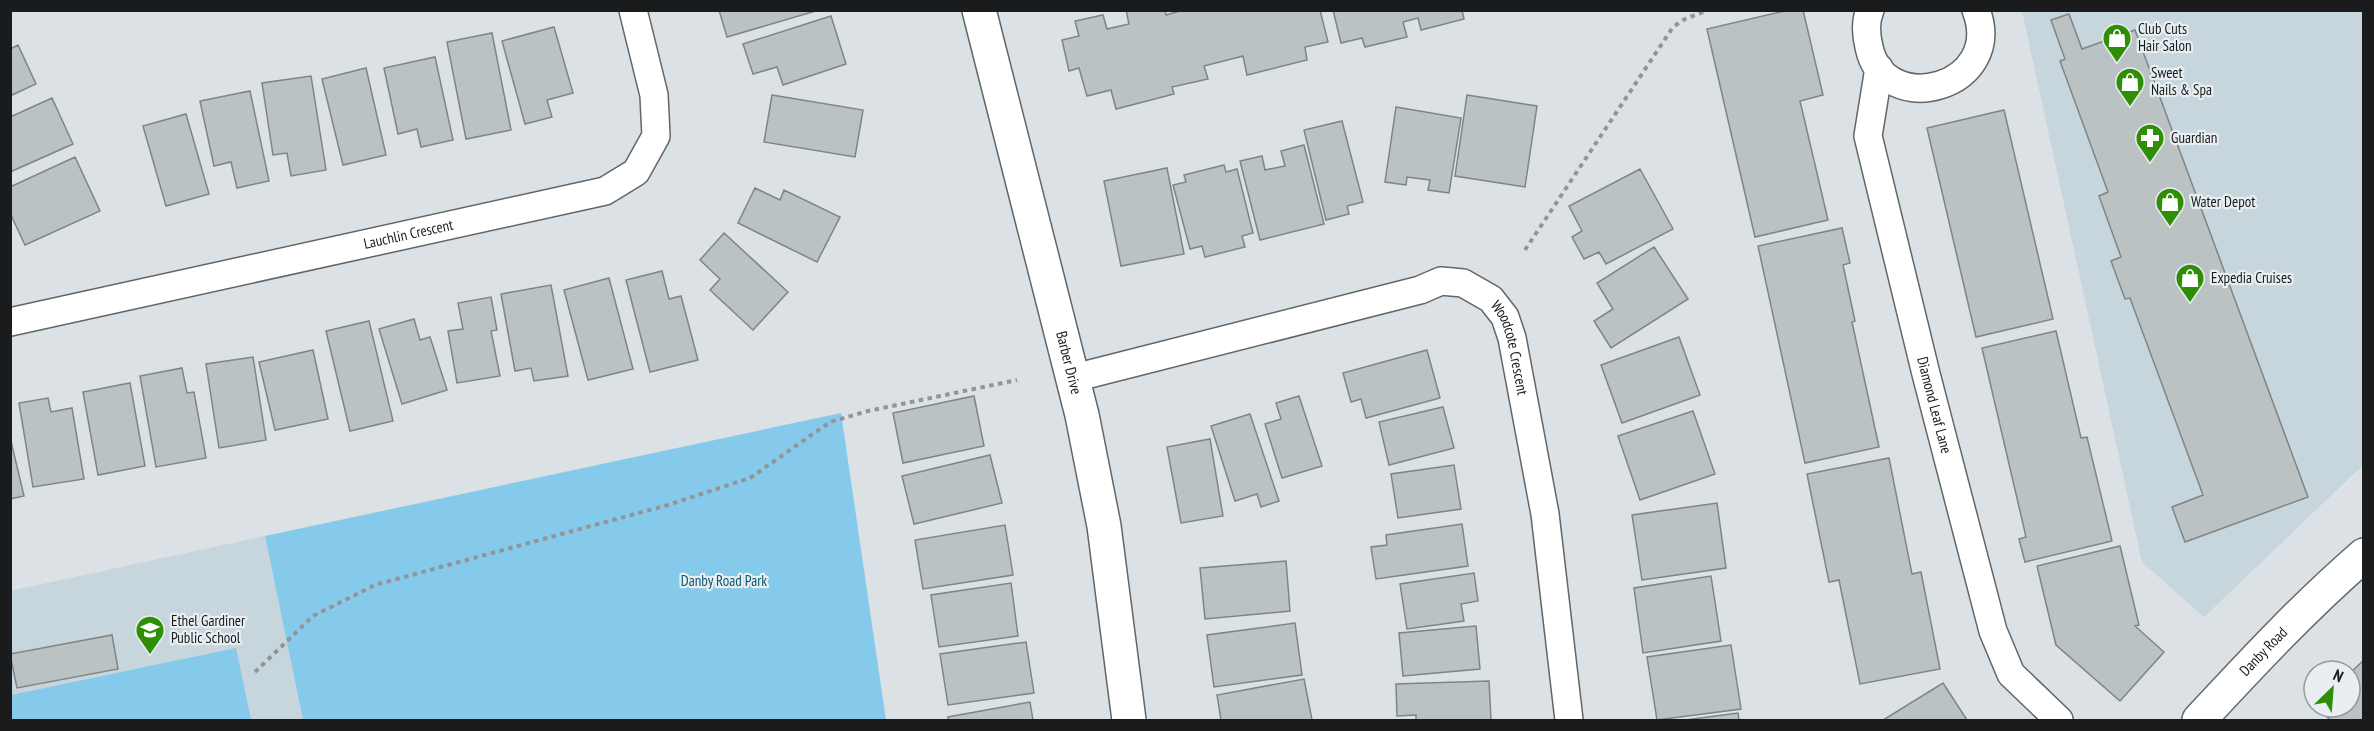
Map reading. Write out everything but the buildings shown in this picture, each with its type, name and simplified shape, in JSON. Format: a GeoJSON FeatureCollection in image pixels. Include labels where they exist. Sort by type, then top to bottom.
{"type":"FeatureCollection","features":[{"type":"Feature","properties":{"kind":"street","name":"Lauchlin Crescent"},"geometry":{"type":"LineString","coordinates":[[10,322],[605,191],[636,172],[656,135],[654,95],[633,10]]}},
{"type":"Feature","properties":{"kind":"street"},"geometry":{"type":"LineString","coordinates":[[1870,10],[1866,33],[1870,52],[1879,68],[1893,81],[1911,88],[1930,89],[1948,84],[1964,73],[1975,58],[1981,39],[1980,21],[1976,10]]}},
{"type":"Feature","properties":{"kind":"street","name":"Barber Drive"},"geometry":{"type":"LineString","coordinates":[[982,11],[1074,378],[1104,526],[1129,720]]}},
{"type":"Feature","properties":{"kind":"street","name":"Diamond Leaf Lane"},"geometry":{"type":"LineString","coordinates":[[1879,68],[1868,136],[1926,374],[1993,631],[2011,674],[2059,720]]}},
{"type":"Feature","properties":{"kind":"street","name":"Woodcote Crescent"},"geometry":{"type":"LineString","coordinates":[[1074,378],[1420,290],[1441,281],[1463,283],[1491,299],[1505,317],[1521,373],[1545,514],[1569,720]]}},
{"type":"Feature","properties":{"kind":"street","name":"Danby Road"},"geometry":{"type":"LineString","coordinates":[[2199,720],[2331,583],[2364,555]]}},
{"type":"Feature","properties":{"kind":"street","name":"Danby Road"},"geometry":{"type":"LineString","coordinates":[[2331,583],[2364,563]]}},
{"type":"Feature","properties":{"kind":"path"},"geometry":{"type":"LineString","coordinates":[[1525,250],[1673,27],[1685,19],[1708,10]]}},
{"type":"Feature","properties":{"kind":"path"},"geometry":{"type":"LineString","coordinates":[[255,672],[313,616],[375,585],[668,505],[750,478],[830,422],[1017,380]]}},
{"type":"Feature","properties":{"kind":"shaded area"},"geometry":{"type":"Polygon","coordinates":[[[2022,11],[2363,11],[2363,465],[2204,617],[2142,562],[2022,11]]]}},
{"type":"Feature","properties":{"kind":"shaded area","name":"Ethel Gardiner Public School"},"geometry":{"type":"Polygon","coordinates":[[[265,536],[303,720],[11,720],[10,591],[265,536]]]}},
{"type":"Feature","properties":{"kind":"green space","name":"Danby Road Park"},"geometry":{"type":"Polygon","coordinates":[[[841,413],[886,720],[303,720],[265,536],[841,413]]]}},
{"type":"Feature","properties":{"kind":"green space"},"geometry":{"type":"Polygon","coordinates":[[[236,648],[251,720],[11,720],[11,695],[236,648]]]}},
{"type":"Feature","properties":{"kind":"place","name":"Club Cuts Hair Salon"},"geometry":{"type":"Point","coordinates":[2117,64]}},
{"type":"Feature","properties":{"kind":"place","name":"Sweet Nails & Spa"},"geometry":{"type":"Point","coordinates":[2130,108]}},
{"type":"Feature","properties":{"kind":"place","name":"Guardian"},"geometry":{"type":"Point","coordinates":[2150,164]}},
{"type":"Feature","properties":{"kind":"place","name":"Water Depot"},"geometry":{"type":"Point","coordinates":[2170,228]}},
{"type":"Feature","properties":{"kind":"place","name":"Expedia Cruises"},"geometry":{"type":"Point","coordinates":[2190,304]}},
{"type":"Feature","properties":{"kind":"place","name":"Ethel Gardiner Public School"},"geometry":{"type":"Point","coordinates":[150,656]}}]}
